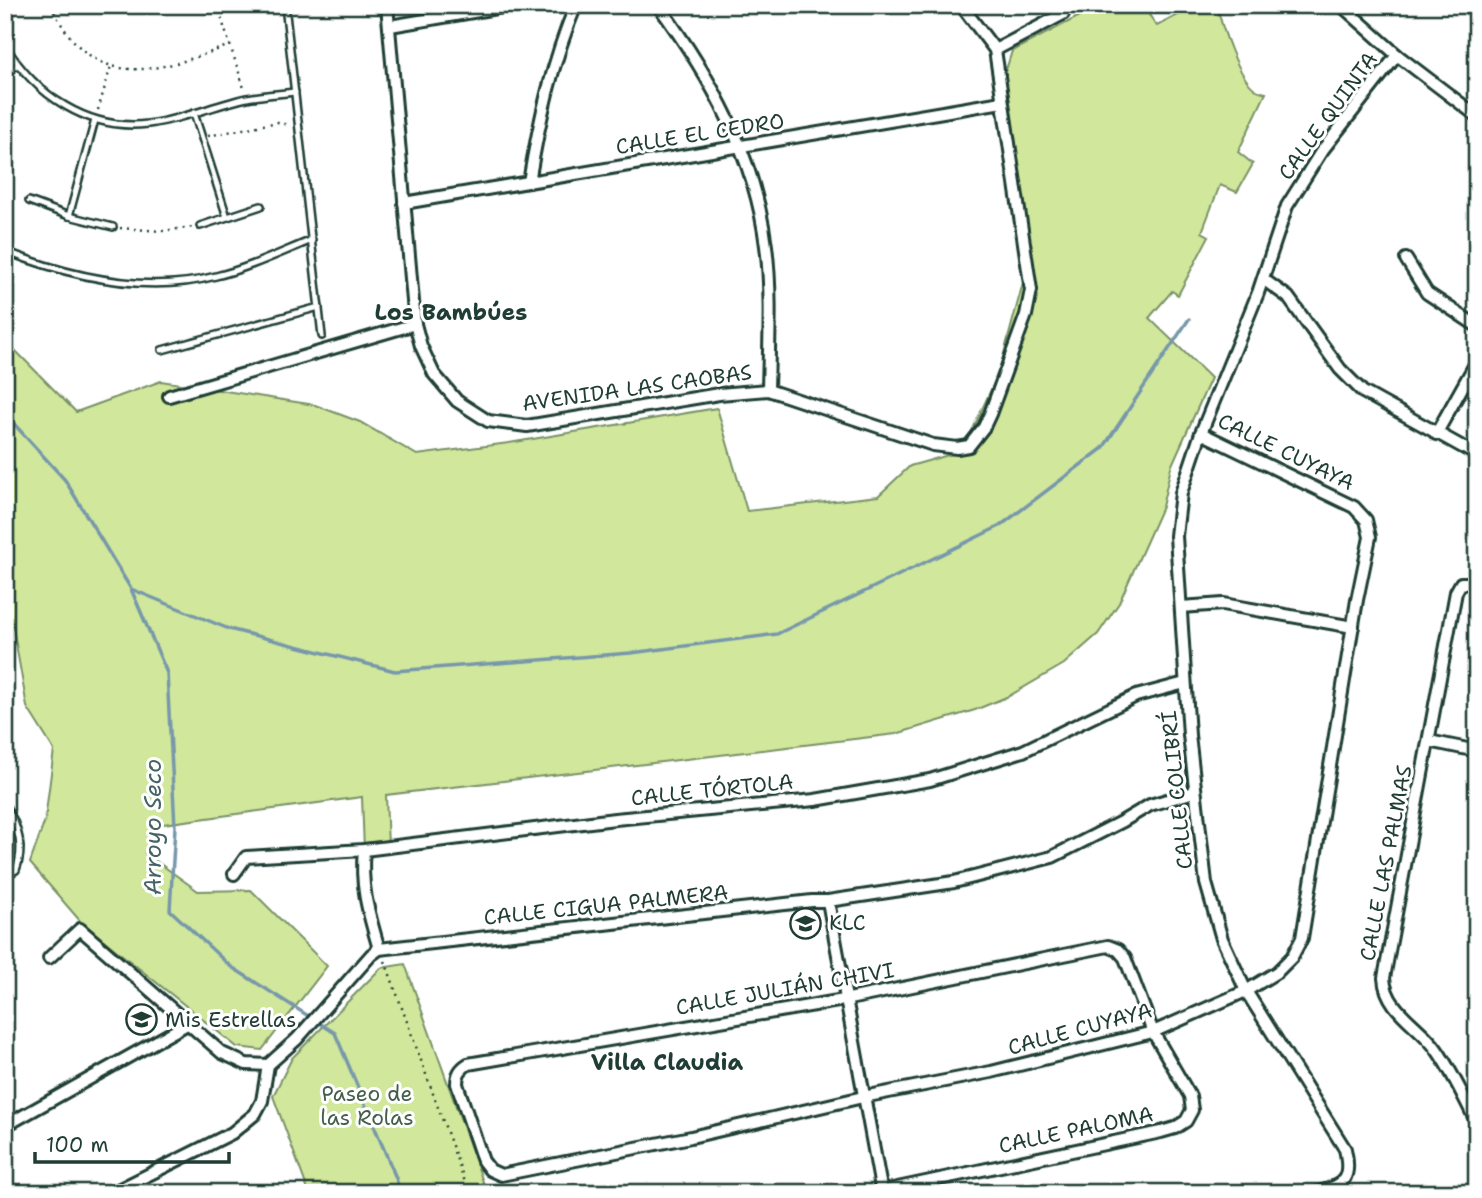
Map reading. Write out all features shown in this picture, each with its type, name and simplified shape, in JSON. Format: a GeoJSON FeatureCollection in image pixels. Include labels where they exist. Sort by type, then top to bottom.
{"type":"FeatureCollection","features":[{"type":"Feature","properties":{"kind":"street","name":"AVENIDA LAS CAOBAS"},"geometry":{"type":"LineString","coordinates":[[387,5],[415,324],[421,346],[434,374],[457,401],[488,421],[527,426],[719,394],[768,390],[933,444],[962,447],[974,442],[990,414],[1031,302],[1031,290],[995,50],[961,5]]}},
{"type":"Feature","properties":{"kind":"street"},"geometry":{"type":"LineString","coordinates":[[390,26],[514,5]]}},
{"type":"Feature","properties":{"kind":"street"},"geometry":{"type":"LineString","coordinates":[[529,182],[540,119],[564,32],[576,5]]}},
{"type":"Feature","properties":{"kind":"street"},"geometry":{"type":"LineString","coordinates":[[659,5],[722,103],[741,147],[755,191],[766,244],[770,289],[768,390]]}},
{"type":"Feature","properties":{"kind":"street"},"geometry":{"type":"LineString","coordinates":[[1341,5],[1397,55],[1477,116]]}},
{"type":"Feature","properties":{"kind":"street"},"geometry":{"type":"LineString","coordinates":[[995,50],[1063,14]]}},
{"type":"Feature","properties":{"kind":"street","name":"CALLE QUINTA"},"geometry":{"type":"LineString","coordinates":[[1215,398],[1263,279],[1287,206],[1321,152],[1397,55]]}},
{"type":"Feature","properties":{"kind":"street","name":"CALLE EL CEDRO"},"geometry":{"type":"LineString","coordinates":[[404,203],[1002,103]]}},
{"type":"Feature","properties":{"kind":"street"},"geometry":{"type":"LineString","coordinates":[[1406,259],[1427,293],[1477,326]]}},
{"type":"Feature","properties":{"kind":"street"},"geometry":{"type":"LineString","coordinates":[[1263,279],[1288,297],[1340,369],[1363,392],[1477,456]]}},
{"type":"Feature","properties":{"kind":"street"},"geometry":{"type":"LineString","coordinates":[[169,396],[415,324]]}},
{"type":"Feature","properties":{"kind":"street"},"geometry":{"type":"LineString","coordinates":[[1436,434],[1477,361]]}},
{"type":"Feature","properties":{"kind":"street","name":"CALLE COLIBRÍ"},"geometry":{"type":"LineString","coordinates":[[1215,398],[1181,493],[1176,536],[1194,792],[1206,883],[1222,940],[1246,991],[1345,1149],[1349,1166],[1344,1180],[1339,1186],[1315,1193]]}},
{"type":"Feature","properties":{"kind":"street","name":"CALLE CUYAYA"},"geometry":{"type":"LineString","coordinates":[[490,1170],[501,1175],[691,1137],[863,1097],[991,1072],[1153,1032],[1246,991],[1277,972],[1292,957],[1302,938],[1370,537],[1366,520],[1354,507],[1201,433]]}},
{"type":"Feature","properties":{"kind":"street","name":"CALLE LAS PALMAS"},"geometry":{"type":"LineString","coordinates":[[1477,583],[1461,583],[1456,592],[1384,978],[1385,992],[1393,1004],[1436,1047],[1477,1122]]}},
{"type":"Feature","properties":{"kind":"street"},"geometry":{"type":"LineString","coordinates":[[1181,607],[1223,604],[1353,627]]}},
{"type":"Feature","properties":{"kind":"street","name":"CALLE TÓRTOLA"},"geometry":{"type":"LineString","coordinates":[[234,874],[246,857],[365,850],[615,819],[815,800],[930,780],[1023,751],[1136,696],[1185,683]]}},
{"type":"Feature","properties":{"kind":"street"},"geometry":{"type":"LineString","coordinates":[[1429,741],[1477,751]]}},
{"type":"Feature","properties":{"kind":"street","name":"CALLE CIGUA PALMERA"},"geometry":{"type":"LineString","coordinates":[[379,948],[828,901],[954,882],[1052,857],[1150,805],[1194,792]]}},
{"type":"Feature","properties":{"kind":"street"},"geometry":{"type":"LineString","coordinates":[[112,1193],[246,1124],[256,1114],[262,1101],[268,1065],[297,1039],[379,948],[365,900],[361,875],[365,850]]}},
{"type":"Feature","properties":{"kind":"street"},"geometry":{"type":"LineString","coordinates":[[828,901],[879,1192]]}},
{"type":"Feature","properties":{"kind":"street"},"geometry":{"type":"LineString","coordinates":[[49,958],[79,929],[233,1060],[246,1064],[268,1065]]}},
{"type":"Feature","properties":{"kind":"street","name":"CALLE JULIÁN CHIVI"},"geometry":{"type":"LineString","coordinates":[[490,1170],[483,1161],[457,1084],[459,1072],[468,1064],[844,1000],[1108,946],[1118,950],[1125,958],[1153,1032]]}},
{"type":"Feature","properties":{"kind":"street"},"geometry":{"type":"LineString","coordinates":[[5,1126],[189,1023]]}},
{"type":"Feature","properties":{"kind":"street","name":"CALLE PALOMA"},"geometry":{"type":"LineString","coordinates":[[879,1192],[1175,1128],[1186,1121],[1192,1111],[1190,1096],[1153,1032]]}},
{"type":"Feature","properties":{"kind":"lane"},"geometry":{"type":"LineString","coordinates":[[285,5],[322,336]]}},
{"type":"Feature","properties":{"kind":"lane"},"geometry":{"type":"LineString","coordinates":[[5,45],[17,65],[38,87],[60,103],[95,120],[127,125],[149,124],[248,98],[295,92]]}},
{"type":"Feature","properties":{"kind":"lane"},"geometry":{"type":"LineString","coordinates":[[5,73],[17,65]]}},
{"type":"Feature","properties":{"kind":"lane"},"geometry":{"type":"LineString","coordinates":[[194,113],[227,217]]}},
{"type":"Feature","properties":{"kind":"lane"},"geometry":{"type":"LineString","coordinates":[[69,216],[95,120]]}},
{"type":"Feature","properties":{"kind":"lane"},"geometry":{"type":"LineString","coordinates":[[29,201],[69,216],[114,227]]}},
{"type":"Feature","properties":{"kind":"lane"},"geometry":{"type":"LineString","coordinates":[[200,226],[261,206]]}},
{"type":"Feature","properties":{"kind":"lane"},"geometry":{"type":"LineString","coordinates":[[5,251],[49,268],[89,277],[163,284],[214,277],[312,240]]}},
{"type":"Feature","properties":{"kind":"lane"},"geometry":{"type":"LineString","coordinates":[[162,351],[319,307]]}},
{"type":"Feature","properties":{"kind":"lane"},"geometry":{"type":"LineString","coordinates":[[5,804],[21,841],[21,859],[16,870],[5,876]]}},
{"type":"Feature","properties":{"kind":"path"},"geometry":{"type":"LineString","coordinates":[[5,13],[30,5]]}},
{"type":"Feature","properties":{"kind":"path"},"geometry":{"type":"LineString","coordinates":[[51,5],[58,21],[83,50],[97,61],[111,66],[148,70],[175,65],[230,46]]}},
{"type":"Feature","properties":{"kind":"path"},"geometry":{"type":"LineString","coordinates":[[216,5],[248,98]]}},
{"type":"Feature","properties":{"kind":"path"},"geometry":{"type":"LineString","coordinates":[[95,120],[111,66]]}},
{"type":"Feature","properties":{"kind":"path"},"geometry":{"type":"LineString","coordinates":[[202,137],[278,121],[289,124],[292,132]]}},
{"type":"Feature","properties":{"kind":"path"},"geometry":{"type":"LineString","coordinates":[[114,227],[162,231],[200,226]]}},
{"type":"Feature","properties":{"kind":"path"},"geometry":{"type":"LineString","coordinates":[[379,948],[388,965],[469,1193]]}},
{"type":"Feature","properties":{"kind":"green space"},"geometry":{"type":"Polygon","coordinates":[[[1101,5],[1142,5],[1157,26],[1197,5],[1217,5],[1226,37],[1242,74],[1255,89],[1266,93],[1238,152],[1253,164],[1237,192],[1220,185],[1202,232],[1209,236],[1178,295],[1172,291],[1149,318],[1211,378],[1171,467],[1162,507],[1119,603],[1098,634],[1064,664],[1009,696],[975,710],[896,734],[386,795],[388,847],[364,850],[362,797],[156,825],[145,853],[198,891],[251,890],[327,966],[262,1050],[237,1047],[81,922],[30,863],[45,820],[54,750],[27,707],[5,582],[5,340],[76,412],[161,381],[315,405],[360,422],[417,455],[509,443],[717,408],[747,511],[878,496],[910,466],[963,451],[999,372],[1028,264],[1005,73],[1012,51],[1101,5]]]}},
{"type":"Feature","properties":{"kind":"green space","name":"Paseo de las Rolas"},"geometry":{"type":"Polygon","coordinates":[[[405,964],[487,1193],[309,1193],[273,1096],[292,1058],[381,968],[405,964]]]}},
{"type":"Feature","properties":{"kind":"waterway"},"geometry":{"type":"LineString","coordinates":[[131,589],[229,629],[395,671],[631,653],[777,634],[1000,526],[1103,448],[1189,319]]}},
{"type":"Feature","properties":{"kind":"waterway","name":"Arroyo Seco"},"geometry":{"type":"LineString","coordinates":[[5,414],[65,480],[131,589],[167,673],[175,827],[170,910],[230,966],[335,1033],[400,1193]]}},
{"type":"Feature","properties":{"kind":"place","name":"KLC"},"geometry":{"type":"Point","coordinates":[806,923]}},
{"type":"Feature","properties":{"kind":"place","name":"Mis Estrellas"},"geometry":{"type":"Point","coordinates":[142,1020]}},
{"type":"Feature","properties":{"kind":"district","name":"Los Bambúes"},"geometry":{"type":"Point","coordinates":[451,312]}},
{"type":"Feature","properties":{"kind":"district","name":"Villa Claudia"},"geometry":{"type":"Point","coordinates":[667,1062]}}]}
